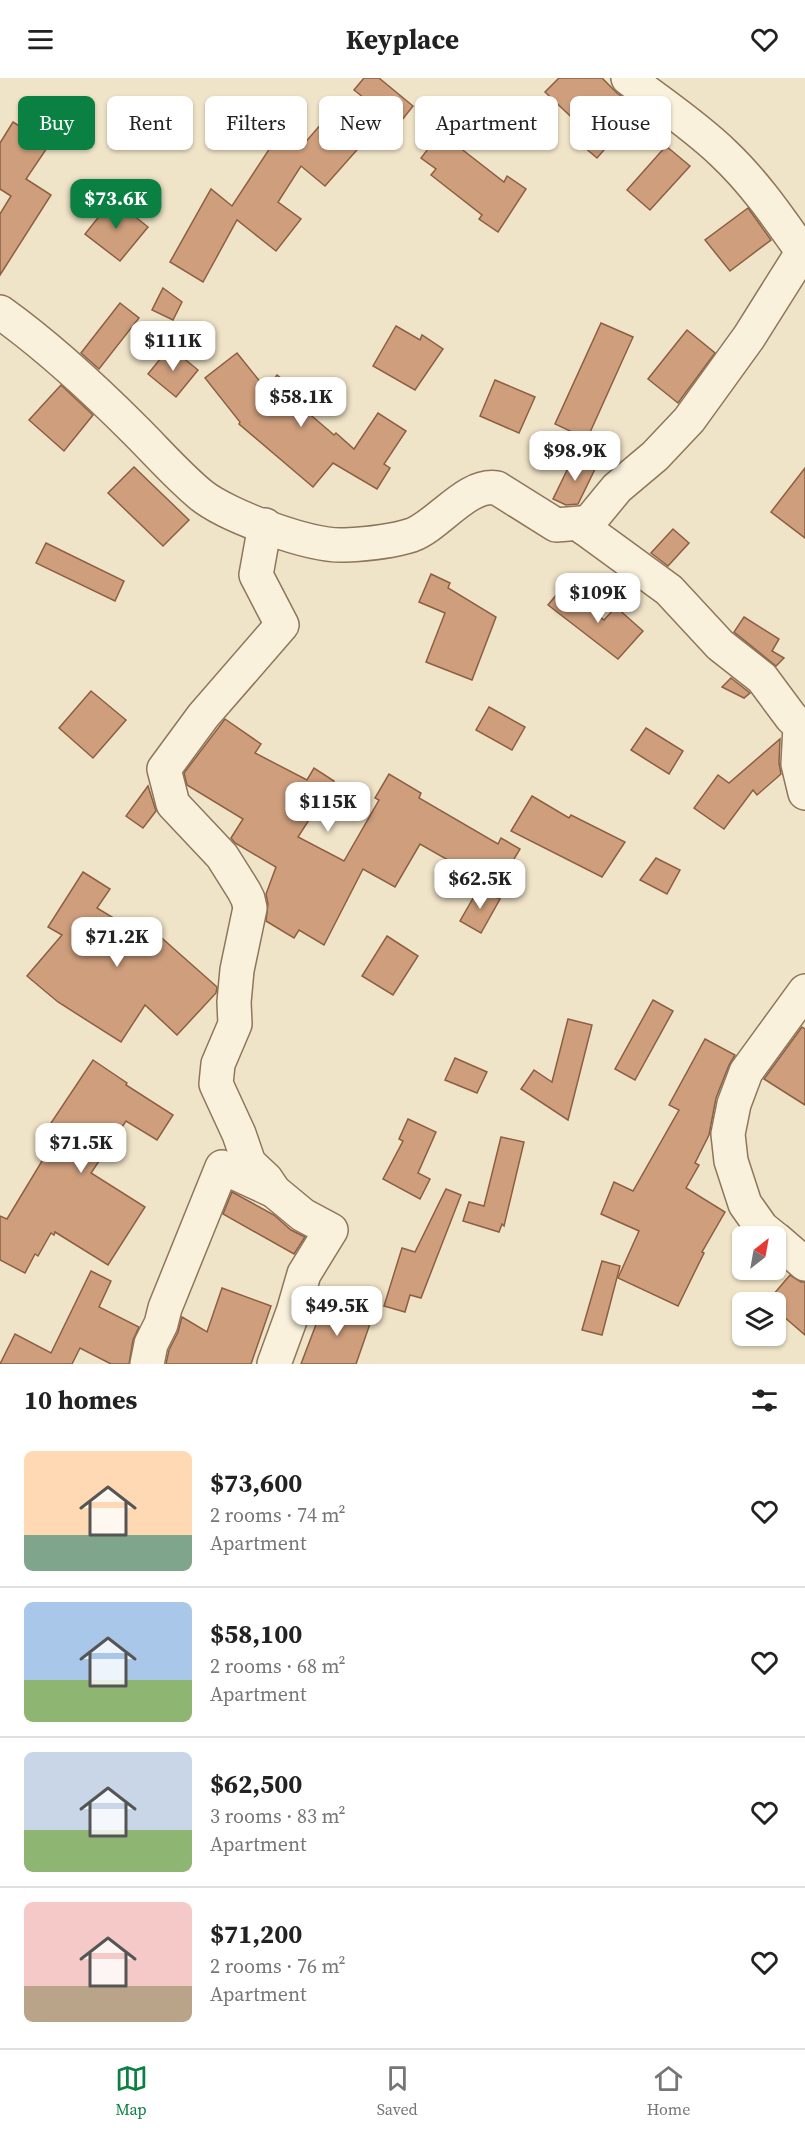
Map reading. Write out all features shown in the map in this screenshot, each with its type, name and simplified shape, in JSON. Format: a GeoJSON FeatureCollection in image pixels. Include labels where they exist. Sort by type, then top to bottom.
{"type":"FeatureCollection","features":[{"type":"Feature","properties":{"kind":"street"},"geometry":{"type":"LineString","coordinates":[[584,528],[617,488],[655,456],[689,420],[749,337],[804,249],[725,154],[698,130],[628,78]]}},
{"type":"Feature","properties":{"kind":"street"},"geometry":{"type":"LineString","coordinates":[[0,312],[38,339],[117,412],[201,496],[228,511],[291,535],[336,546],[375,544],[412,534],[434,523],[459,502],[478,490],[490,487],[497,488],[556,525],[581,523],[584,528],[669,590],[720,645],[762,678],[790,717],[800,726],[798,764],[799,776],[805,793]]}},
{"type":"Feature","properties":{"kind":"street"},"geometry":{"type":"LineString","coordinates":[[265,525],[256,575],[282,625],[203,716],[164,769],[173,804],[222,856],[237,876],[248,899],[250,908],[234,1002],[235,1024],[218,1064],[216,1084],[239,1134],[249,1163],[266,1179],[274,1191]]}},
{"type":"Feature","properties":{"kind":"street"},"geometry":{"type":"LineString","coordinates":[[761,1226],[745,1204],[731,1161],[728,1134],[734,1104],[746,1072],[805,991]]}},
{"type":"Feature","properties":{"kind":"street"},"geometry":{"type":"LineString","coordinates":[[147,1364],[151,1344],[161,1324],[165,1308],[222,1167],[274,1191],[303,1215],[330,1230],[304,1274],[294,1312],[274,1364]]}},
{"type":"Feature","properties":{"kind":"street"},"geometry":{"type":"LineString","coordinates":[[786,1248],[805,1264]]}},
{"type":"Feature","properties":{"kind":"building"},"geometry":{"type":"Polygon","coordinates":[[[364,78],[379,78],[401,96],[362,96],[354,90],[364,78]]]}},
{"type":"Feature","properties":{"kind":"building"},"geometry":{"type":"Polygon","coordinates":[[[559,78],[602,78],[621,96],[570,96],[570,116],[558,104],[558,96],[549,96],[545,92],[559,78]]]}},
{"type":"Feature","properties":{"kind":"building"},"geometry":{"type":"Polygon","coordinates":[[[403,98],[413,106],[403,119],[403,98]]]}},
{"type":"Feature","properties":{"kind":"building"},"geometry":{"type":"Polygon","coordinates":[[[13,122],[18,125],[18,150],[46,150],[26,179],[51,195],[0,275],[0,214],[11,196],[0,189],[0,143],[13,122]]]}},
{"type":"Feature","properties":{"kind":"building"},"geometry":{"type":"Polygon","coordinates":[[[319,126],[319,150],[357,150],[325,186],[301,166],[278,202],[301,219],[276,251],[237,220],[203,282],[170,262],[211,189],[232,206],[269,150],[307,150],[307,140],[319,126]]]}},
{"type":"Feature","properties":{"kind":"building"},"geometry":{"type":"Polygon","coordinates":[[[427,150],[463,150],[504,182],[507,176],[526,189],[498,232],[479,219],[482,215],[431,175],[436,169],[421,158],[427,150]]]}},
{"type":"Feature","properties":{"kind":"building"},"geometry":{"type":"Polygon","coordinates":[[[588,150],[604,150],[597,158],[588,150]]]}},
{"type":"Feature","properties":{"kind":"building"},"geometry":{"type":"Polygon","coordinates":[[[662,150],[671,150],[690,166],[650,210],[627,190],[662,150]]]}},
{"type":"Feature","properties":{"kind":"building"},"geometry":{"type":"Polygon","coordinates":[[[113,199],[148,227],[120,261],[85,234],[113,199]]]}},
{"type":"Feature","properties":{"kind":"building"},"geometry":{"type":"Polygon","coordinates":[[[748,208],[771,240],[730,271],[705,240],[748,208]]]}},
{"type":"Feature","properties":{"kind":"building"},"geometry":{"type":"Polygon","coordinates":[[[163,288],[182,302],[173,320],[152,310],[163,288]]]}},
{"type":"Feature","properties":{"kind":"building"},"geometry":{"type":"Polygon","coordinates":[[[120,303],[139,318],[99,369],[81,353],[120,303]]]}},
{"type":"Feature","properties":{"kind":"building"},"geometry":{"type":"Polygon","coordinates":[[[601,323],[633,337],[587,439],[555,424],[601,323]]]}},
{"type":"Feature","properties":{"kind":"building"},"geometry":{"type":"Polygon","coordinates":[[[396,326],[420,340],[422,335],[443,349],[415,390],[373,366],[396,326]]]}},
{"type":"Feature","properties":{"kind":"building"},"geometry":{"type":"Polygon","coordinates":[[[687,330],[715,353],[678,403],[648,379],[687,330]]]}},
{"type":"Feature","properties":{"kind":"building"},"geometry":{"type":"Polygon","coordinates":[[[170,347],[198,370],[176,397],[148,374],[170,347]]]}},
{"type":"Feature","properties":{"kind":"building"},"geometry":{"type":"Polygon","coordinates":[[[237,353],[266,389],[277,375],[305,397],[299,405],[354,449],[378,413],[406,431],[384,464],[390,468],[377,489],[333,463],[313,487],[239,424],[240,422],[205,378],[237,353]]]}},
{"type":"Feature","properties":{"kind":"building"},"geometry":{"type":"Polygon","coordinates":[[[495,380],[535,397],[519,433],[480,416],[495,380]]]}},
{"type":"Feature","properties":{"kind":"building"},"geometry":{"type":"Polygon","coordinates":[[[61,385],[93,415],[64,451],[29,420],[61,385]]]}},
{"type":"Feature","properties":{"kind":"building"},"geometry":{"type":"Polygon","coordinates":[[[575,454],[596,467],[578,504],[566,505],[553,499],[575,454]]]}},
{"type":"Feature","properties":{"kind":"building"},"geometry":{"type":"Polygon","coordinates":[[[134,467],[189,520],[163,546],[108,493],[134,467]]]}},
{"type":"Feature","properties":{"kind":"building"},"geometry":{"type":"Polygon","coordinates":[[[805,468],[805,538],[771,512],[805,468]]]}},
{"type":"Feature","properties":{"kind":"building"},"geometry":{"type":"Polygon","coordinates":[[[673,529],[689,543],[668,566],[651,553],[673,529]]]}},
{"type":"Feature","properties":{"kind":"building"},"geometry":{"type":"Polygon","coordinates":[[[46,543],[124,581],[115,601],[36,563],[46,543]]]}},
{"type":"Feature","properties":{"kind":"building"},"geometry":{"type":"Polygon","coordinates":[[[431,574],[450,583],[448,588],[496,617],[472,680],[426,662],[445,613],[419,602],[431,574]]]}},
{"type":"Feature","properties":{"kind":"building"},"geometry":{"type":"Polygon","coordinates":[[[562,588],[604,620],[616,607],[643,631],[618,659],[548,605],[562,588]]]}},
{"type":"Feature","properties":{"kind":"building"},"geometry":{"type":"Polygon","coordinates":[[[744,617],[779,639],[772,651],[784,658],[776,666],[734,632],[744,617]]]}},
{"type":"Feature","properties":{"kind":"building"},"geometry":{"type":"Polygon","coordinates":[[[731,678],[750,693],[744,698],[722,687],[731,678]]]}},
{"type":"Feature","properties":{"kind":"building"},"geometry":{"type":"Polygon","coordinates":[[[91,691],[126,720],[93,758],[59,728],[91,691]]]}},
{"type":"Feature","properties":{"kind":"building"},"geometry":{"type":"Polygon","coordinates":[[[489,707],[525,727],[512,750],[476,730],[489,707]]]}},
{"type":"Feature","properties":{"kind":"building"},"geometry":{"type":"Polygon","coordinates":[[[225,719],[261,744],[255,753],[307,780],[314,768],[334,781],[298,837],[344,861],[379,800],[375,798],[389,774],[421,793],[419,798],[498,844],[501,838],[520,849],[497,888],[420,844],[395,887],[363,869],[324,945],[299,930],[294,938],[266,921],[268,904],[266,894],[276,867],[235,843],[231,838],[243,819],[187,785],[184,773],[225,719]]]}},
{"type":"Feature","properties":{"kind":"building"},"geometry":{"type":"Polygon","coordinates":[[[646,728],[683,751],[669,774],[631,750],[646,728]]]}},
{"type":"Feature","properties":{"kind":"building"},"geometry":{"type":"Polygon","coordinates":[[[780,739],[781,774],[757,795],[753,790],[724,829],[694,808],[718,775],[729,783],[780,739]]]}},
{"type":"Feature","properties":{"kind":"building"},"geometry":{"type":"Polygon","coordinates":[[[148,786],[156,811],[143,828],[126,816],[148,786]]]}},
{"type":"Feature","properties":{"kind":"building"},"geometry":{"type":"Polygon","coordinates":[[[532,796],[569,818],[571,815],[625,842],[602,877],[511,831],[532,796]]]}},
{"type":"Feature","properties":{"kind":"building"},"geometry":{"type":"Polygon","coordinates":[[[656,858],[680,870],[667,894],[640,880],[656,858]]]}},
{"type":"Feature","properties":{"kind":"building"},"geometry":{"type":"Polygon","coordinates":[[[83,872],[110,889],[97,908],[138,933],[146,924],[217,987],[216,993],[177,1035],[145,1005],[121,1042],[58,1002],[27,976],[62,935],[48,927],[83,872]]]}},
{"type":"Feature","properties":{"kind":"building"},"geometry":{"type":"Polygon","coordinates":[[[479,888],[500,899],[481,933],[460,921],[479,888]]]}},
{"type":"Feature","properties":{"kind":"building"},"geometry":{"type":"Polygon","coordinates":[[[387,936],[418,956],[393,995],[362,976],[387,936]]]}},
{"type":"Feature","properties":{"kind":"building"},"geometry":{"type":"Polygon","coordinates":[[[653,1000],[673,1011],[635,1080],[615,1069],[653,1000]]]}},
{"type":"Feature","properties":{"kind":"building"},"geometry":{"type":"Polygon","coordinates":[[[568,1019],[592,1025],[568,1120],[521,1089],[534,1070],[552,1082],[568,1019]]]}},
{"type":"Feature","properties":{"kind":"building"},"geometry":{"type":"Polygon","coordinates":[[[802,1027],[805,1029],[805,1105],[764,1079],[802,1027]]]}},
{"type":"Feature","properties":{"kind":"building"},"geometry":{"type":"Polygon","coordinates":[[[705,1039],[735,1055],[716,1098],[709,1135],[695,1163],[699,1165],[686,1188],[725,1212],[702,1252],[704,1253],[678,1306],[618,1278],[639,1231],[601,1214],[614,1182],[633,1191],[679,1110],[669,1105],[705,1039]]]}},
{"type":"Feature","properties":{"kind":"building"},"geometry":{"type":"Polygon","coordinates":[[[455,1058],[487,1072],[477,1093],[445,1080],[455,1058]]]}},
{"type":"Feature","properties":{"kind":"building"},"geometry":{"type":"Polygon","coordinates":[[[93,1060],[127,1083],[126,1085],[173,1115],[157,1140],[126,1121],[91,1173],[145,1207],[108,1265],[55,1232],[54,1235],[51,1233],[38,1256],[35,1254],[25,1273],[0,1260],[0,1216],[7,1219],[59,1133],[49,1126],[93,1060]]]}},
{"type":"Feature","properties":{"kind":"building"},"geometry":{"type":"Polygon","coordinates":[[[408,1119],[436,1132],[418,1173],[430,1179],[420,1199],[383,1179],[403,1141],[399,1139],[408,1119]]]}},
{"type":"Feature","properties":{"kind":"building"},"geometry":{"type":"Polygon","coordinates":[[[501,1137],[524,1142],[504,1226],[502,1224],[499,1232],[463,1221],[469,1202],[484,1206],[501,1137]]]}},
{"type":"Feature","properties":{"kind":"building"},"geometry":{"type":"Polygon","coordinates":[[[446,1189],[461,1195],[421,1298],[410,1295],[405,1312],[384,1306],[402,1248],[415,1252],[446,1189]]]}},
{"type":"Feature","properties":{"kind":"building"},"geometry":{"type":"Polygon","coordinates":[[[232,1192],[274,1215],[291,1230],[305,1237],[294,1254],[223,1214],[232,1192]]]}},
{"type":"Feature","properties":{"kind":"building"},"geometry":{"type":"Polygon","coordinates":[[[602,1261],[620,1266],[602,1335],[582,1330],[602,1261]]]}},
{"type":"Feature","properties":{"kind":"building"},"geometry":{"type":"Polygon","coordinates":[[[91,1271],[111,1281],[99,1307],[139,1327],[133,1340],[129,1364],[111,1364],[80,1348],[72,1364],[0,1364],[15,1334],[51,1353],[91,1271]]]}},
{"type":"Feature","properties":{"kind":"building"},"geometry":{"type":"Polygon","coordinates":[[[790,1275],[805,1282],[805,1335],[786,1319],[786,1292],[776,1292],[790,1275]]]}},
{"type":"Feature","properties":{"kind":"building"},"geometry":{"type":"Polygon","coordinates":[[[222,1288],[271,1306],[251,1364],[166,1364],[182,1317],[207,1332],[222,1288]]]}},
{"type":"Feature","properties":{"kind":"building"},"geometry":{"type":"Polygon","coordinates":[[[325,1301],[372,1318],[356,1364],[301,1364],[325,1301]]]}}]}
